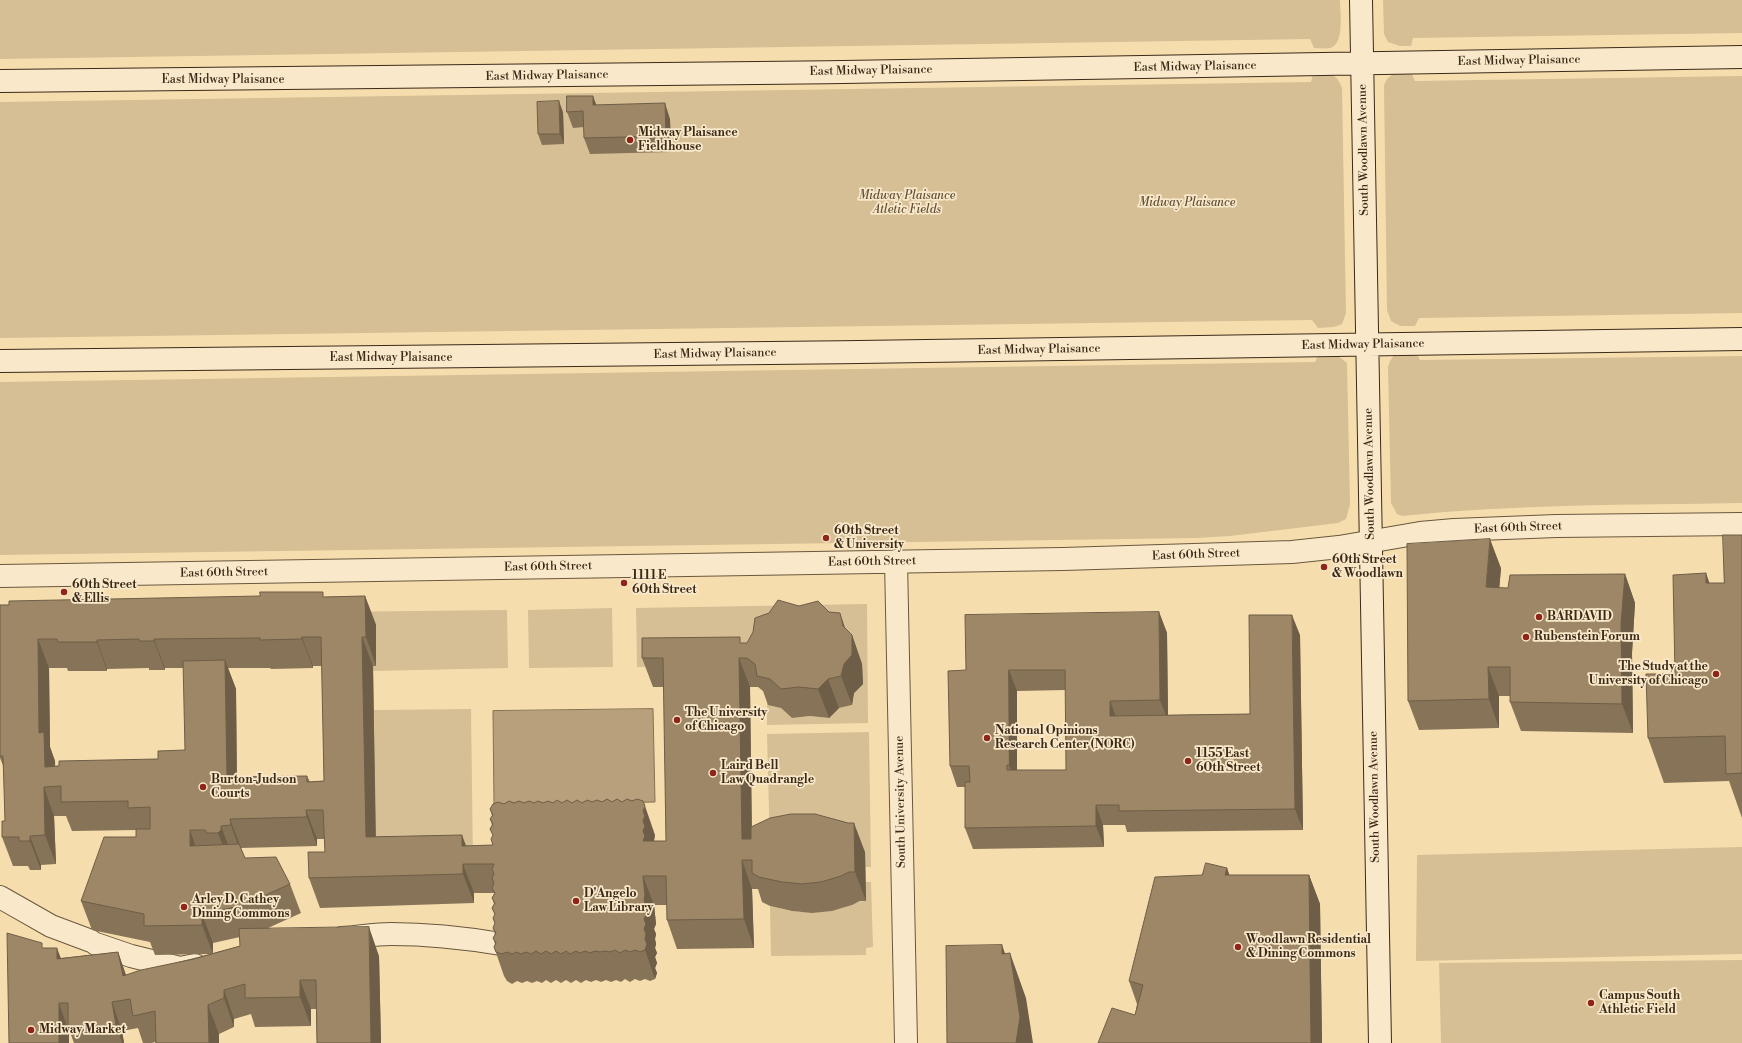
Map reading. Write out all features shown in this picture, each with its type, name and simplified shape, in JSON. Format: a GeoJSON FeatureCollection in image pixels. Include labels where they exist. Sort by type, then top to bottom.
{"type":"FeatureCollection","features":[{"type":"Feature","properties":{"kind":"street","name":"South Woodlawn Avenue"},"geometry":{"type":"LineString","coordinates":[[1361,0],[1380,1043]]}},
{"type":"Feature","properties":{"kind":"street","name":"East Midway Plaisance"},"geometry":{"type":"LineString","coordinates":[[0,81],[428,78],[1742,57]]}},
{"type":"Feature","properties":{"kind":"street","name":"East Midway Plaisance"},"geometry":{"type":"LineString","coordinates":[[0,361],[416,358],[1368,346],[1742,339]]}},
{"type":"Feature","properties":{"kind":"street","name":"East 60th Street"},"geometry":{"type":"LineString","coordinates":[[0,576],[1063,559],[1292,552],[1420,533],[1492,528],[1742,524]]}},
{"type":"Feature","properties":{"kind":"street","name":"South University Avenue"},"geometry":{"type":"LineString","coordinates":[[896,561],[906,1043]]}},
{"type":"Feature","properties":{"kind":"street"},"geometry":{"type":"LineString","coordinates":[[0,897],[51,926],[131,956],[180,968],[211,962]]}},
{"type":"Feature","properties":{"kind":"street"},"geometry":{"type":"LineString","coordinates":[[323,940],[390,934],[457,937],[501,944]]}},
{"type":"Feature","properties":{"kind":"green space"},"geometry":{"type":"Polygon","coordinates":[[[0,0],[1340,0],[1341,27],[1338,40],[1335,45],[1330,48],[1314,48],[1310,39],[0,59],[0,0]]]}},
{"type":"Feature","properties":{"kind":"green space"},"geometry":{"type":"Polygon","coordinates":[[[1383,0],[1742,0],[1742,33],[1413,38],[1411,46],[1400,46],[1388,42],[1384,34],[1383,0]]]}},
{"type":"Feature","properties":{"kind":"green space"},"geometry":{"type":"Polygon","coordinates":[[[1411,72],[1415,81],[1742,76],[1742,313],[1419,318],[1415,326],[1400,326],[1391,321],[1387,310],[1384,86],[1388,78],[1394,74],[1411,72]]]}},
{"type":"Feature","properties":{"kind":"green space","name":"Midway Plaisance"},"geometry":{"type":"Polygon","coordinates":[[[1313,74],[1327,74],[1334,76],[1342,88],[1346,313],[1342,324],[1334,327],[1318,328],[1312,320],[0,338],[0,102],[1311,82],[1313,74]]]}},
{"type":"Feature","properties":{"kind":"green space"},"geometry":{"type":"Polygon","coordinates":[[[1416,352],[1420,360],[1742,356],[1742,503],[1529,507],[1402,516],[1397,514],[1391,503],[1388,367],[1394,355],[1416,352]]]}},
{"type":"Feature","properties":{"kind":"green space"},"geometry":{"type":"Polygon","coordinates":[[[1319,354],[1337,355],[1347,363],[1350,504],[1346,519],[1338,523],[1230,536],[1196,538],[0,555],[0,382],[1315,362],[1319,354]]]}},
{"type":"Feature","properties":{"kind":"green space"},"geometry":{"type":"Polygon","coordinates":[[[867,604],[868,723],[767,725],[767,700],[781,708],[792,718],[810,716],[829,718],[839,708],[852,705],[854,693],[863,684],[779,642],[653,667],[637,667],[636,608],[867,604]]]}},
{"type":"Feature","properties":{"kind":"green space"},"geometry":{"type":"Polygon","coordinates":[[[612,608],[613,667],[529,668],[528,610],[612,608]]]}},
{"type":"Feature","properties":{"kind":"green space"},"geometry":{"type":"Polygon","coordinates":[[[507,610],[508,668],[373,671],[373,666],[376,665],[376,625],[323,612],[507,610]]]}},
{"type":"Feature","properties":{"kind":"green space"},"geometry":{"type":"Polygon","coordinates":[[[471,709],[473,864],[376,866],[374,710],[471,709]]]}},
{"type":"Feature","properties":{"kind":"green space"},"geometry":{"type":"Polygon","coordinates":[[[869,732],[871,867],[770,851],[767,734],[869,732]]]}},
{"type":"Feature","properties":{"kind":"green space"},"geometry":{"type":"Polygon","coordinates":[[[1742,847],[1742,954],[1416,961],[1417,855],[1742,847]]]}},
{"type":"Feature","properties":{"kind":"green space"},"geometry":{"type":"Polygon","coordinates":[[[865,882],[871,882],[873,947],[866,948],[866,955],[771,956],[770,906],[797,912],[824,912],[842,908],[865,901],[865,882]]]}},
{"type":"Feature","properties":{"kind":"green space","name":"Campus South Athletic Field"},"geometry":{"type":"Polygon","coordinates":[[[1742,960],[1742,1043],[1441,1043],[1439,963],[1742,960]]]}},
{"type":"Feature","properties":{"kind":"shaded area"},"geometry":{"type":"Polygon","coordinates":[[[653,709],[655,802],[494,805],[493,711],[653,709]]]}},
{"type":"Feature","properties":{"kind":"building"},"geometry":{"type":"Polygon","coordinates":[[[567,96],[593,96],[593,105],[665,103],[666,136],[584,138],[583,111],[567,112],[567,96]]]}},
{"type":"Feature","properties":{"kind":"building"},"geometry":{"type":"Polygon","coordinates":[[[559,101],[560,134],[538,134],[537,102],[559,101]]]}},
{"type":"Feature","properties":{"kind":"building"},"geometry":{"type":"Polygon","coordinates":[[[1723,535],[1742,535],[1742,773],[1726,774],[1725,736],[1648,738],[1646,674],[1675,674],[1673,575],[1706,573],[1706,583],[1724,583],[1723,535]]]}},
{"type":"Feature","properties":{"kind":"building","name":"Rubenstein Forum"},"geometry":{"type":"Polygon","coordinates":[[[1490,539],[1486,587],[1508,588],[1510,575],[1625,574],[1621,624],[1622,704],[1510,702],[1510,667],[1488,667],[1489,699],[1408,701],[1407,544],[1490,539]]]}},
{"type":"Feature","properties":{"kind":"building"},"geometry":{"type":"Polygon","coordinates":[[[260,592],[323,592],[323,597],[365,596],[366,637],[362,637],[366,837],[462,835],[462,846],[493,845],[491,839],[493,835],[490,829],[493,824],[490,819],[493,815],[490,809],[493,804],[498,802],[504,804],[509,801],[514,803],[519,801],[524,803],[529,801],[534,803],[538,801],[543,803],[548,801],[553,803],[557,800],[562,803],[567,800],[572,803],[577,800],[582,803],[587,800],[592,802],[597,800],[602,802],[607,799],[612,802],[617,799],[622,802],[627,799],[632,801],[637,799],[643,801],[645,806],[643,811],[645,816],[643,821],[645,826],[643,831],[645,836],[643,841],[666,841],[663,658],[642,658],[642,638],[740,637],[740,643],[747,643],[753,632],[755,618],[769,613],[778,600],[799,606],[818,601],[829,612],[840,613],[843,626],[852,635],[852,655],[844,664],[841,676],[828,679],[818,689],[799,687],[781,689],[770,679],[757,676],[755,664],[747,658],[739,658],[742,839],[751,839],[751,827],[770,818],[791,814],[815,814],[848,823],[854,823],[855,872],[849,872],[821,882],[802,884],[782,882],[759,877],[752,873],[752,860],[742,860],[744,919],[667,920],[666,876],[643,876],[645,895],[644,900],[646,905],[644,910],[646,915],[644,919],[646,924],[644,929],[647,944],[645,950],[640,952],[635,950],[630,952],[625,950],[620,953],[615,950],[610,952],[595,951],[590,953],[585,951],[580,953],[576,951],[570,954],[566,951],[561,954],[556,951],[551,954],[546,951],[541,954],[536,951],[531,954],[526,952],[521,954],[517,952],[512,954],[507,952],[502,954],[496,952],[494,947],[496,943],[493,938],[496,933],[493,928],[495,923],[493,918],[495,914],[492,908],[495,903],[492,898],[495,893],[492,888],[494,883],[492,878],[494,874],[492,869],[494,864],[463,864],[463,874],[309,878],[308,852],[325,852],[323,810],[306,810],[307,817],[230,819],[231,825],[221,826],[221,830],[218,833],[207,833],[205,830],[190,830],[190,846],[239,844],[245,858],[276,857],[290,884],[244,905],[202,914],[202,925],[144,926],[144,914],[81,901],[104,837],[136,837],[136,829],[150,829],[150,807],[128,808],[128,801],[61,802],[61,786],[44,787],[45,835],[30,836],[30,841],[19,841],[19,837],[2,837],[2,821],[5,821],[3,756],[0,756],[0,605],[9,605],[9,601],[260,596],[260,592]],[[321,637],[260,640],[260,638],[154,639],[154,641],[139,641],[139,639],[97,640],[97,642],[58,642],[57,639],[38,639],[39,733],[44,732],[45,767],[59,766],[59,761],[158,759],[158,751],[185,750],[183,661],[225,660],[227,777],[307,776],[307,782],[324,781],[321,637]]]}},
{"type":"Feature","properties":{"kind":"building","name":"1155 East 60th Street"},"geometry":{"type":"Polygon","coordinates":[[[1159,612],[1160,700],[1110,701],[1110,716],[1250,714],[1249,615],[1292,615],[1295,809],[1119,811],[1119,805],[1096,805],[1096,826],[965,828],[965,782],[970,782],[969,766],[950,766],[948,671],[966,670],[965,615],[1159,612]],[[1009,670],[1009,765],[1007,765],[1007,770],[1066,770],[1065,670],[1009,670]]]}},
{"type":"Feature","properties":{"kind":"building","name":"Woodlawn Residential & Dining Commons"},"geometry":{"type":"Polygon","coordinates":[[[1206,863],[1227,868],[1225,875],[1309,875],[1311,1043],[1098,1043],[1112,1008],[1135,1015],[1143,985],[1129,981],[1155,877],[1202,875],[1206,863]]]}},
{"type":"Feature","properties":{"kind":"building"},"geometry":{"type":"Polygon","coordinates":[[[369,927],[371,1043],[317,1043],[316,980],[300,980],[300,997],[245,998],[245,984],[224,990],[224,998],[208,1005],[209,1043],[156,1043],[155,1011],[133,1016],[130,999],[112,1002],[116,1025],[68,1028],[68,1003],[59,1003],[59,1043],[9,1043],[7,933],[42,943],[42,948],[57,948],[57,959],[118,952],[123,976],[141,970],[194,959],[240,946],[239,929],[369,927]]]}},
{"type":"Feature","properties":{"kind":"building"},"geometry":{"type":"Polygon","coordinates":[[[1002,945],[1002,954],[1010,953],[1020,1017],[1016,1043],[947,1043],[946,946],[1002,945]]]}},
{"type":"Feature","properties":{"kind":"place","name":"Midway Plaisance Fieldhouse"},"geometry":{"type":"Point","coordinates":[630,140]}},
{"type":"Feature","properties":{"kind":"place","name":"60th Street & University"},"geometry":{"type":"Point","coordinates":[826,538]}},
{"type":"Feature","properties":{"kind":"place","name":"60th Street & Woodlawn"},"geometry":{"type":"Point","coordinates":[1324,567]}},
{"type":"Feature","properties":{"kind":"place","name":"1111 E 60th Street"},"geometry":{"type":"Point","coordinates":[624,583]}},
{"type":"Feature","properties":{"kind":"place","name":"60th Street & Ellis"},"geometry":{"type":"Point","coordinates":[64,592]}},
{"type":"Feature","properties":{"kind":"place","name":"BARDAVID"},"geometry":{"type":"Point","coordinates":[1539,617]}},
{"type":"Feature","properties":{"kind":"place","name":"Rubenstein Forum"},"geometry":{"type":"Point","coordinates":[1526,637]}},
{"type":"Feature","properties":{"kind":"place","name":"The Study at the University of Chicago"},"geometry":{"type":"Point","coordinates":[1716,674]}},
{"type":"Feature","properties":{"kind":"place","name":"The University of Chicago"},"geometry":{"type":"Point","coordinates":[677,720]}},
{"type":"Feature","properties":{"kind":"place","name":"National Opinions Research Center (NORC)"},"geometry":{"type":"Point","coordinates":[987,738]}},
{"type":"Feature","properties":{"kind":"place","name":"1155 East 60th Street"},"geometry":{"type":"Point","coordinates":[1188,761]}},
{"type":"Feature","properties":{"kind":"place","name":"Laird Bell Law Quadrangle"},"geometry":{"type":"Point","coordinates":[713,773]}},
{"type":"Feature","properties":{"kind":"place","name":"Burton-Judson Courts"},"geometry":{"type":"Point","coordinates":[203,787]}},
{"type":"Feature","properties":{"kind":"place","name":"D'Angelo Law Library"},"geometry":{"type":"Point","coordinates":[576,901]}},
{"type":"Feature","properties":{"kind":"place","name":"Arley D. Cathey Dining Commons"},"geometry":{"type":"Point","coordinates":[184,907]}},
{"type":"Feature","properties":{"kind":"place","name":"Woodlawn Residential & Dining Commons"},"geometry":{"type":"Point","coordinates":[1238,947]}},
{"type":"Feature","properties":{"kind":"place","name":"Campus South Athletic Field"},"geometry":{"type":"Point","coordinates":[1591,1003]}},
{"type":"Feature","properties":{"kind":"place","name":"Midway Market"},"geometry":{"type":"Point","coordinates":[31,1030]}},
{"type":"Feature","properties":{"kind":"park label","name":"Midway Plaisance Atletic Fields"},"geometry":{"type":"Point","coordinates":[907,203]}}]}
